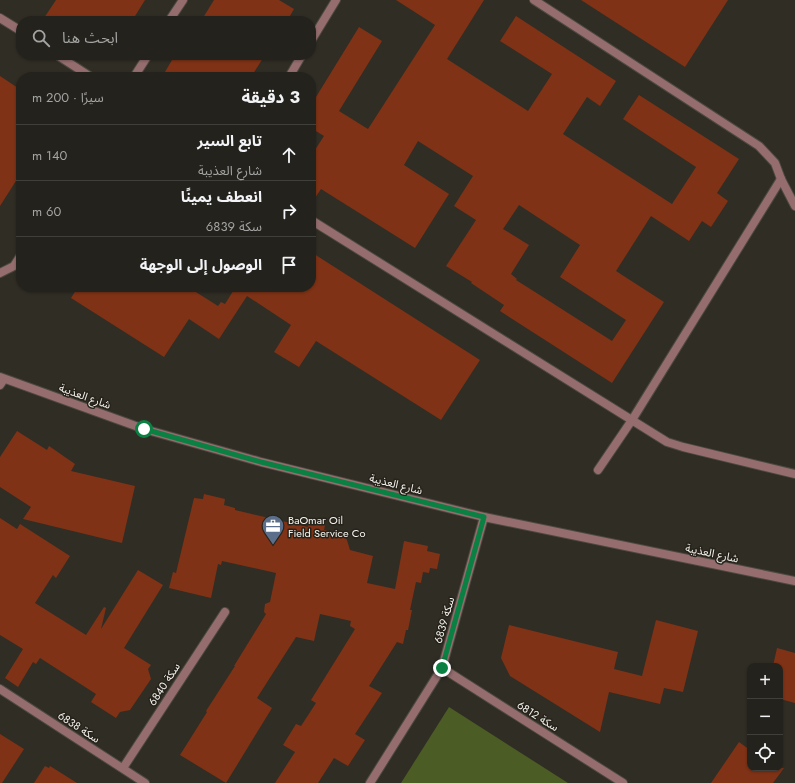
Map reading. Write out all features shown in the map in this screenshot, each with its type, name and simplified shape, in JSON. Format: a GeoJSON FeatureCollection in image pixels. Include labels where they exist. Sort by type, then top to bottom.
{"type":"FeatureCollection","features":[{"type":"Feature","properties":{"kind":"street"},"geometry":{"type":"LineString","coordinates":[[172,16],[182,0]]}},
{"type":"Feature","properties":{"kind":"street"},"geometry":{"type":"LineString","coordinates":[[316,33],[336,0]]}},
{"type":"Feature","properties":{"kind":"street"},"geometry":{"type":"LineString","coordinates":[[534,0],[759,146],[775,163],[795,206]]}},
{"type":"Feature","properties":{"kind":"street"},"geometry":{"type":"LineString","coordinates":[[0,18],[16,28]]}},
{"type":"Feature","properties":{"kind":"street"},"geometry":{"type":"LineString","coordinates":[[65,60],[83,72]]}},
{"type":"Feature","properties":{"kind":"street"},"geometry":{"type":"LineString","coordinates":[[137,72],[145,60]]}},
{"type":"Feature","properties":{"kind":"street"},"geometry":{"type":"LineString","coordinates":[[292,72],[299,60]]}},
{"type":"Feature","properties":{"kind":"street"},"geometry":{"type":"LineString","coordinates":[[598,470],[632,420],[782,179]]}},
{"type":"Feature","properties":{"kind":"street"},"geometry":{"type":"LineString","coordinates":[[316,223],[667,442],[683,448],[795,474]]}},
{"type":"Feature","properties":{"kind":"street"},"geometry":{"type":"LineString","coordinates":[[0,273],[14,266],[16,263]]}},
{"type":"Feature","properties":{"kind":"street","name":"شارع العذيبة"},"geometry":{"type":"LineString","coordinates":[[1,380],[144,429],[261,462],[484,517],[795,581]]}},
{"type":"Feature","properties":{"kind":"street","name":"سكة 6839"},"geometry":{"type":"LineString","coordinates":[[370,783],[442,668],[484,517]]}},
{"type":"Feature","properties":{"kind":"street","name":"سكة 6840"},"geometry":{"type":"LineString","coordinates":[[123,768],[225,612]]}},
{"type":"Feature","properties":{"kind":"street","name":"سكة 6812"},"geometry":{"type":"LineString","coordinates":[[442,668],[622,783]]}},
{"type":"Feature","properties":{"kind":"street","name":"سكة 6838"},"geometry":{"type":"LineString","coordinates":[[0,689],[145,783]]}},
{"type":"Feature","properties":{"kind":"green space"},"geometry":{"type":"Polygon","coordinates":[[[449,707],[568,783],[401,783],[449,707]]]}},
{"type":"Feature","properties":{"kind":"building"},"geometry":{"type":"Polygon","coordinates":[[[56,0],[145,0],[135,16],[45,16],[56,0]]]}},
{"type":"Feature","properties":{"kind":"building"},"geometry":{"type":"Polygon","coordinates":[[[214,0],[279,0],[294,9],[290,16],[204,16],[214,0]]]}},
{"type":"Feature","properties":{"kind":"building"},"geometry":{"type":"Polygon","coordinates":[[[396,0],[484,0],[447,59],[528,111],[552,74],[500,41],[516,16],[616,81],[600,106],[587,97],[563,134],[672,204],[696,167],[623,119],[639,95],[739,159],[717,193],[728,201],[711,227],[702,221],[689,241],[651,216],[616,271],[664,302],[612,383],[500,311],[504,305],[471,283],[472,282],[446,266],[476,220],[454,206],[473,176],[418,141],[404,165],[449,194],[415,248],[321,189],[316,196],[316,148],[324,136],[316,131],[316,97],[359,27],[382,41],[339,111],[368,129],[435,25],[396,0]],[[519,205],[503,229],[529,245],[511,274],[517,279],[516,280],[612,341],[626,320],[560,277],[580,245],[519,205]]]}},
{"type":"Feature","properties":{"kind":"building"},"geometry":{"type":"Polygon","coordinates":[[[581,0],[728,0],[685,67],[581,0]]]}},
{"type":"Feature","properties":{"kind":"building"},"geometry":{"type":"Polygon","coordinates":[[[172,60],[262,60],[254,72],[165,72],[172,60]]]}},
{"type":"Feature","properties":{"kind":"building"},"geometry":{"type":"Polygon","coordinates":[[[0,76],[16,87],[16,181],[0,206],[0,76]]]}},
{"type":"Feature","properties":{"kind":"building"},"geometry":{"type":"Polygon","coordinates":[[[316,255],[480,360],[441,420],[316,341],[299,367],[274,352],[291,325],[247,296],[219,339],[189,319],[164,357],[71,298],[75,292],[196,292],[218,306],[221,302],[225,304],[232,292],[316,292],[316,255]]]}},
{"type":"Feature","properties":{"kind":"building"},"geometry":{"type":"Polygon","coordinates":[[[17,431],[47,450],[49,446],[75,464],[71,471],[135,486],[122,543],[23,519],[31,507],[0,487],[0,457],[17,431]]]}},
{"type":"Feature","properties":{"kind":"building"},"geometry":{"type":"Polygon","coordinates":[[[204,494],[225,499],[224,505],[235,508],[235,510],[308,527],[309,521],[325,525],[324,530],[340,533],[347,540],[350,550],[373,556],[367,583],[395,589],[404,541],[428,546],[427,551],[440,554],[437,569],[430,568],[429,573],[423,572],[421,583],[416,582],[410,610],[412,610],[408,630],[406,630],[403,644],[397,642],[369,686],[382,693],[355,734],[365,740],[348,766],[334,758],[318,783],[275,783],[295,752],[283,745],[296,724],[301,726],[316,703],[311,700],[355,629],[350,626],[351,621],[320,614],[314,641],[296,637],[257,698],[272,708],[226,783],[180,755],[266,614],[264,612],[265,604],[270,602],[276,573],[222,561],[221,565],[218,564],[211,598],[169,588],[173,572],[176,573],[194,498],[203,499],[204,494]]]}},
{"type":"Feature","properties":{"kind":"building"},"geometry":{"type":"Polygon","coordinates":[[[0,518],[17,529],[20,524],[70,556],[56,578],[53,575],[35,603],[86,635],[104,607],[106,608],[101,629],[138,570],[163,585],[124,648],[151,665],[148,669],[151,679],[130,710],[120,712],[116,718],[91,702],[96,694],[40,658],[36,664],[33,662],[18,687],[5,678],[23,649],[0,635],[0,518]]]}},
{"type":"Feature","properties":{"kind":"building"},"geometry":{"type":"Polygon","coordinates":[[[656,620],[698,631],[683,692],[664,688],[660,704],[609,692],[600,732],[510,676],[501,658],[509,625],[618,652],[614,669],[642,676],[656,620]]]}},
{"type":"Feature","properties":{"kind":"building"},"geometry":{"type":"Polygon","coordinates":[[[777,648],[795,653],[795,703],[783,700],[783,663],[774,663],[777,648]]]}},
{"type":"Feature","properties":{"kind":"building"},"geometry":{"type":"Polygon","coordinates":[[[0,734],[24,749],[2,783],[0,783],[0,734]]]}},
{"type":"Feature","properties":{"kind":"building"},"geometry":{"type":"Polygon","coordinates":[[[739,742],[747,748],[747,771],[782,771],[773,783],[711,783],[739,742]]]}},
{"type":"Feature","properties":{"kind":"building"},"geometry":{"type":"Polygon","coordinates":[[[45,766],[49,768],[50,766],[77,783],[34,783],[45,766]]]}},
{"type":"Feature","properties":{"kind":"place","name":"BaOmar Oil Field Service Co"},"geometry":{"type":"Point","coordinates":[273,546]}},
{"type":"Feature","properties":{"kind":"route"},"geometry":{"type":"LineString","coordinates":[[144,429],[261,462],[484,517],[442,668]]}}]}
